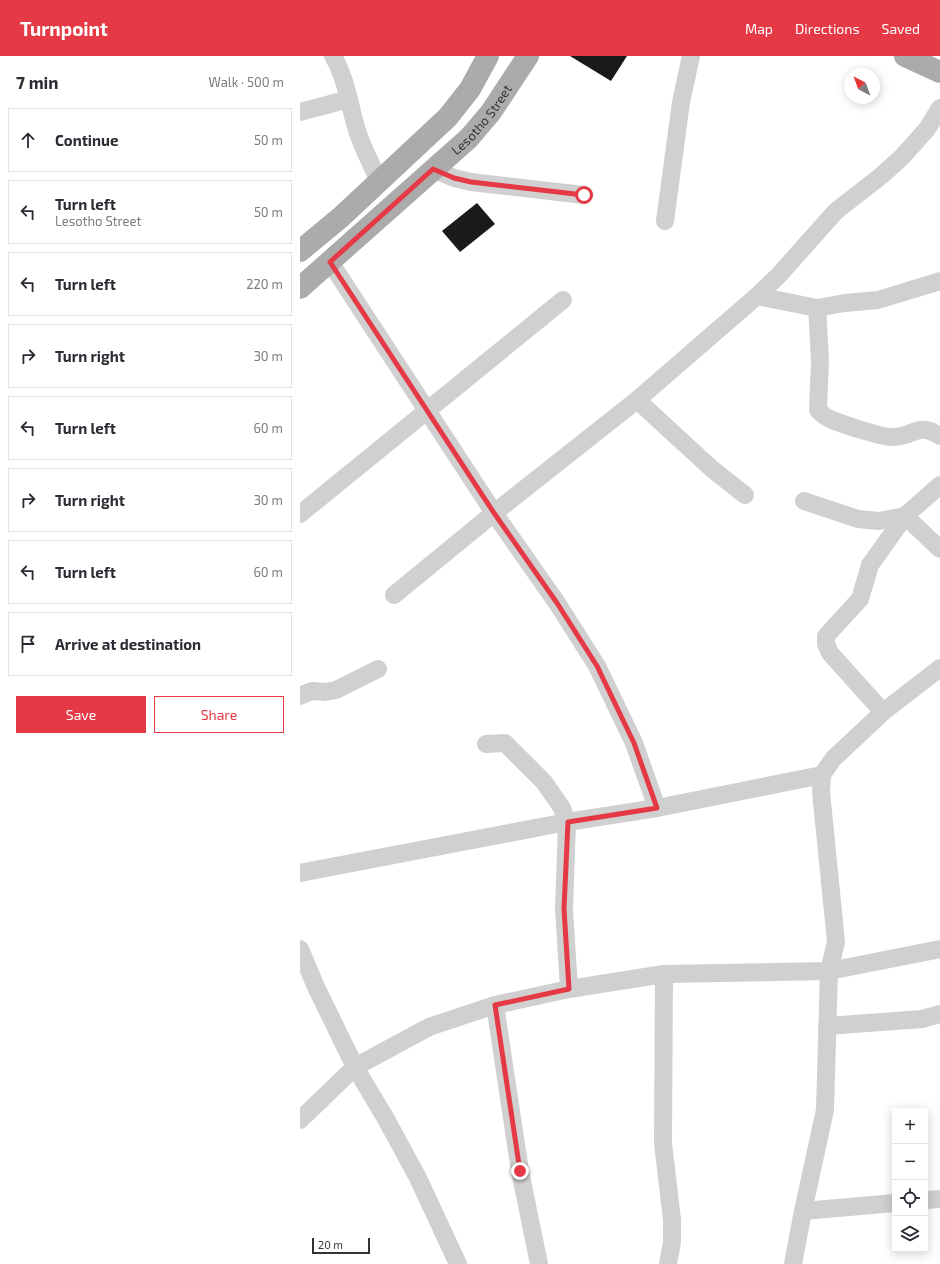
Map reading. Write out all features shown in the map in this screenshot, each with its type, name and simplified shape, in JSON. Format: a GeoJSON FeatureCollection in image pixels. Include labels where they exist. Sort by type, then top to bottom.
{"type":"FeatureCollection","features":[{"type":"Feature","properties":{"kind":"main road","name":"Lesotho Street"},"geometry":{"type":"LineString","coordinates":[[300,251],[341,217],[448,117],[470,88],[488,56]]}},
{"type":"Feature","properties":{"kind":"main road","name":"Lesotho Street"},"geometry":{"type":"LineString","coordinates":[[300,288],[469,138],[491,112],[528,56]]}},
{"type":"Feature","properties":{"kind":"main road"},"geometry":{"type":"LineString","coordinates":[[905,56],[940,72]]}},
{"type":"Feature","properties":{"kind":"street"},"geometry":{"type":"LineString","coordinates":[[333,56],[338,64],[349,99],[356,129],[379,182]]}},
{"type":"Feature","properties":{"kind":"street"},"geometry":{"type":"LineString","coordinates":[[665,221],[681,102],[691,56]]}},
{"type":"Feature","properties":{"kind":"street"},"geometry":{"type":"LineString","coordinates":[[300,112],[349,99]]}},
{"type":"Feature","properties":{"kind":"street"},"geometry":{"type":"LineString","coordinates":[[394,595],[494,513],[637,400],[757,296],[779,275],[836,211],[881,176],[902,157],[927,129],[940,108]]}},
{"type":"Feature","properties":{"kind":"street"},"geometry":{"type":"LineString","coordinates":[[433,169],[454,178],[471,182],[584,195]]}},
{"type":"Feature","properties":{"kind":"street"},"geometry":{"type":"LineString","coordinates":[[330,262],[427,412],[494,513],[557,603],[597,666],[634,743],[657,808]]}},
{"type":"Feature","properties":{"kind":"street"},"geometry":{"type":"LineString","coordinates":[[757,296],[817,308],[845,303],[878,300],[940,281]]}},
{"type":"Feature","properties":{"kind":"street"},"geometry":{"type":"LineString","coordinates":[[300,514],[563,300]]}},
{"type":"Feature","properties":{"kind":"street"},"geometry":{"type":"LineString","coordinates":[[817,308],[820,360],[818,410],[826,417],[891,437],[904,436],[921,428],[940,436]]}},
{"type":"Feature","properties":{"kind":"street"},"geometry":{"type":"LineString","coordinates":[[637,400],[712,469],[744,495]]}},
{"type":"Feature","properties":{"kind":"street"},"geometry":{"type":"LineString","coordinates":[[883,712],[830,653],[826,644],[826,636],[860,599],[870,565],[905,516],[940,485]]}},
{"type":"Feature","properties":{"kind":"street"},"geometry":{"type":"LineString","coordinates":[[804,501],[858,519],[879,522],[905,516]]}},
{"type":"Feature","properties":{"kind":"street"},"geometry":{"type":"LineString","coordinates":[[905,516],[940,549]]}},
{"type":"Feature","properties":{"kind":"street"},"geometry":{"type":"LineString","coordinates":[[793,1264],[825,1110],[829,971],[836,942],[821,792],[822,775],[833,760],[883,712],[940,668]]}},
{"type":"Feature","properties":{"kind":"street"},"geometry":{"type":"LineString","coordinates":[[300,696],[312,692],[336,690],[378,669]]}},
{"type":"Feature","properties":{"kind":"street"},"geometry":{"type":"LineString","coordinates":[[486,744],[504,744],[510,748],[544,782],[562,808],[568,822],[564,909],[569,989]]}},
{"type":"Feature","properties":{"kind":"street"},"geometry":{"type":"LineString","coordinates":[[300,874],[568,822],[657,808],[822,775]]}},
{"type":"Feature","properties":{"kind":"street"},"geometry":{"type":"LineString","coordinates":[[300,949],[316,987],[354,1066],[386,1118],[418,1178],[458,1264]]}},
{"type":"Feature","properties":{"kind":"street"},"geometry":{"type":"LineString","coordinates":[[300,1120],[354,1066],[429,1027],[495,1005],[569,989],[664,974],[829,971],[940,950]]}},
{"type":"Feature","properties":{"kind":"street"},"geometry":{"type":"LineString","coordinates":[[664,974],[663,1143],[672,1220],[672,1242],[668,1264]]}},
{"type":"Feature","properties":{"kind":"street"},"geometry":{"type":"LineString","coordinates":[[495,1005],[520,1171],[539,1264]]}},
{"type":"Feature","properties":{"kind":"street"},"geometry":{"type":"LineString","coordinates":[[827,1026],[922,1020],[940,1014]]}},
{"type":"Feature","properties":{"kind":"street"},"geometry":{"type":"LineString","coordinates":[[928,1200],[940,1199]]}},
{"type":"Feature","properties":{"kind":"street"},"geometry":{"type":"LineString","coordinates":[[803,1211],[892,1203]]}},
{"type":"Feature","properties":{"kind":"building"},"geometry":{"type":"Polygon","coordinates":[[[570,56],[627,56],[611,81],[570,56]]]}},
{"type":"Feature","properties":{"kind":"building"},"geometry":{"type":"Polygon","coordinates":[[[477,203],[495,224],[460,252],[442,231],[477,203]]]}},
{"type":"Feature","properties":{"kind":"route"},"geometry":{"type":"LineString","coordinates":[[520,1171],[495,1005],[569,989],[564,909],[568,822],[657,808],[634,743],[597,666],[557,603],[494,513],[330,262],[433,169],[454,178],[471,182],[584,195]]}}]}
